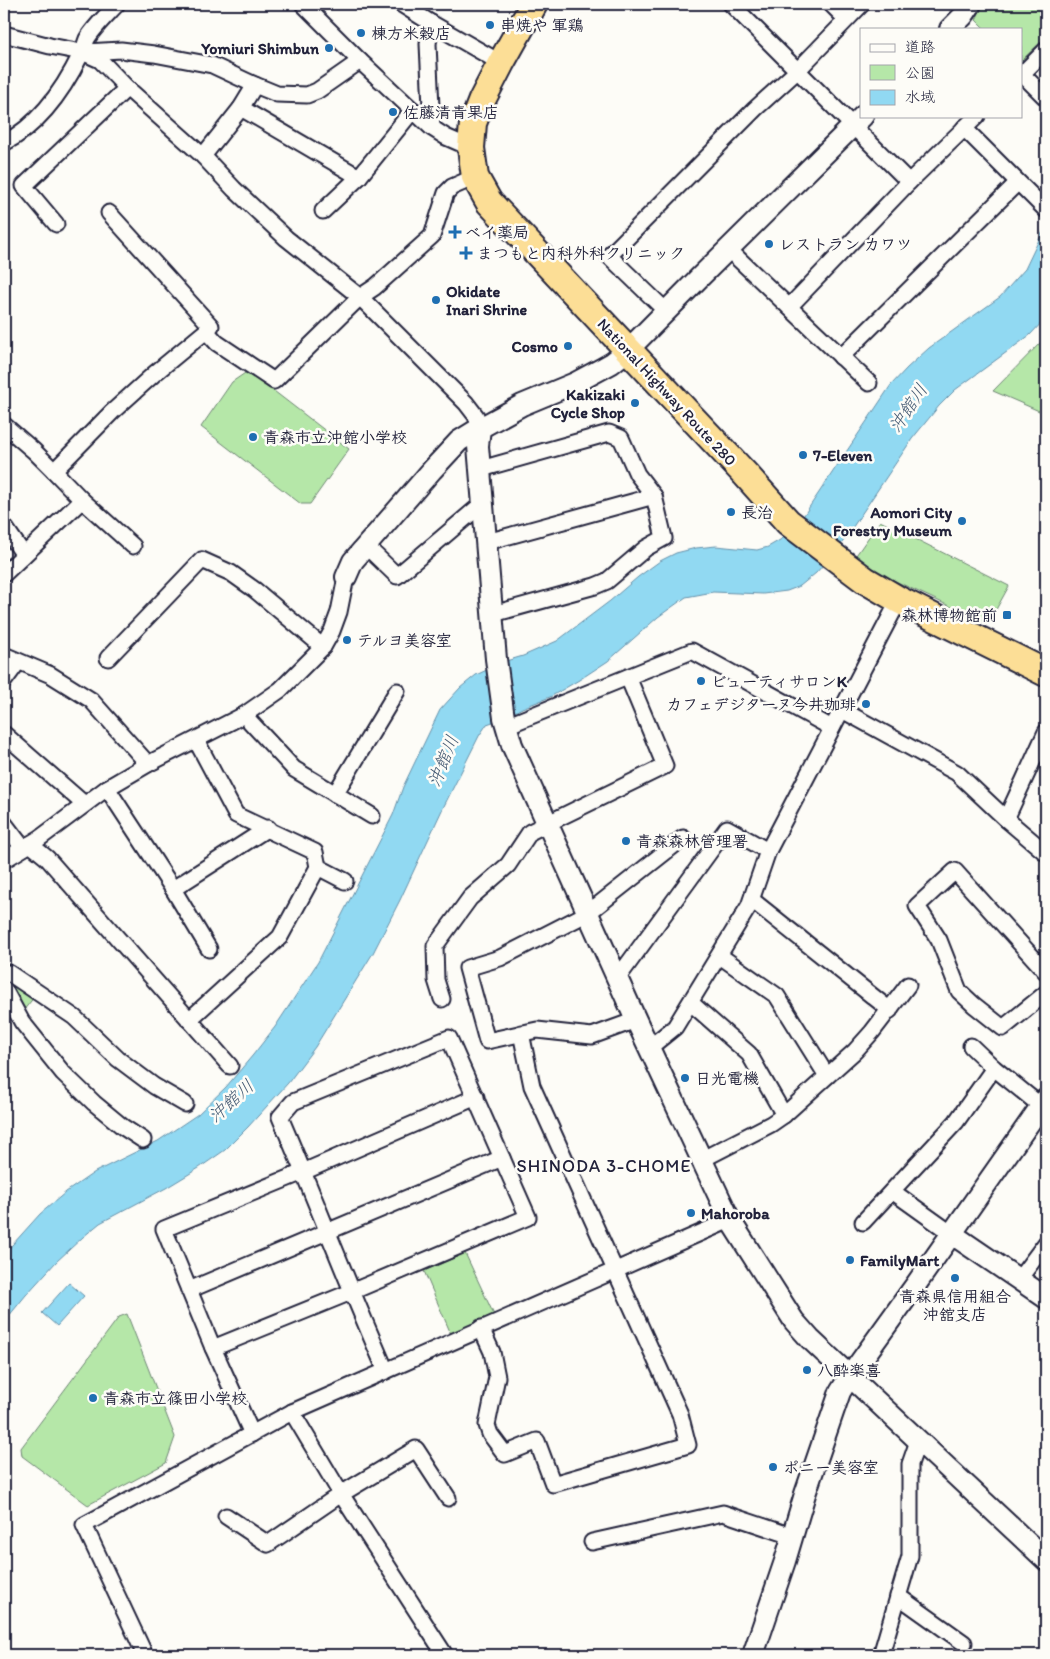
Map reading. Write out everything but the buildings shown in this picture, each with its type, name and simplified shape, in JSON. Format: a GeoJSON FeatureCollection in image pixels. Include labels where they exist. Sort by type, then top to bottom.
{"type":"FeatureCollection","features":[{"type":"Feature","properties":{"kind":"highway","name":"National Highway Route 280"},"geometry":{"type":"LineString","coordinates":[[534,4],[482,100],[473,123],[471,148],[475,177],[489,202],[792,525],[833,558],[899,600],[1046,672]]}},
{"type":"Feature","properties":{"kind":"street"},"geometry":{"type":"LineString","coordinates":[[4,144],[17,136],[52,103],[65,84],[82,52],[87,38],[118,4]]}},
{"type":"Feature","properties":{"kind":"street"},"geometry":{"type":"LineString","coordinates":[[303,4],[360,61],[432,128],[446,137],[471,148]]}},
{"type":"Feature","properties":{"kind":"street"},"geometry":{"type":"LineString","coordinates":[[402,4],[501,63]]}},
{"type":"Feature","properties":{"kind":"street"},"geometry":{"type":"LineString","coordinates":[[731,4],[798,70],[858,121],[909,182]]}},
{"type":"Feature","properties":{"kind":"street"},"geometry":{"type":"LineString","coordinates":[[831,4],[846,20]]}},
{"type":"Feature","properties":{"kind":"street"},"geometry":{"type":"LineString","coordinates":[[666,311],[609,256],[755,109],[798,70],[862,4]]}},
{"type":"Feature","properties":{"kind":"street"},"geometry":{"type":"LineString","coordinates":[[951,28],[963,16],[971,4]]}},
{"type":"Feature","properties":{"kind":"street"},"geometry":{"type":"LineString","coordinates":[[432,23],[428,44],[432,128]]}},
{"type":"Feature","properties":{"kind":"street"},"geometry":{"type":"LineString","coordinates":[[4,34],[82,52],[100,60],[127,88],[203,156],[234,189],[286,238],[360,297],[466,403],[476,416],[480,428],[478,446],[488,542],[497,663],[505,722],[512,746],[617,979],[730,1220],[794,1321],[810,1339],[1046,1560]]}},
{"type":"Feature","properties":{"kind":"street"},"geometry":{"type":"LineString","coordinates":[[82,52],[121,50],[202,63],[212,65],[277,94],[307,95],[317,91],[360,61]]}},
{"type":"Feature","properties":{"kind":"street"},"geometry":{"type":"LineString","coordinates":[[1046,50],[1022,74],[1046,98]]}},
{"type":"Feature","properties":{"kind":"street"},"geometry":{"type":"LineString","coordinates":[[203,156],[241,108],[256,85]]}},
{"type":"Feature","properties":{"kind":"street"},"geometry":{"type":"LineString","coordinates":[[56,224],[24,186],[127,88]]}},
{"type":"Feature","properties":{"kind":"street"},"geometry":{"type":"LineString","coordinates":[[241,108],[359,177]]}},
{"type":"Feature","properties":{"kind":"street"},"geometry":{"type":"LineString","coordinates":[[323,212],[359,177],[413,110]]}},
{"type":"Feature","properties":{"kind":"street"},"geometry":{"type":"LineString","coordinates":[[789,307],[909,182],[975,118]]}},
{"type":"Feature","properties":{"kind":"street"},"geometry":{"type":"LineString","coordinates":[[4,860],[40,838],[106,788],[148,764],[244,715],[280,690],[323,647],[332,631],[339,612],[346,577],[353,561],[459,441],[522,405],[574,383],[603,368],[627,351],[858,121]]}},
{"type":"Feature","properties":{"kind":"street"},"geometry":{"type":"LineString","coordinates":[[964,128],[1046,210]]}},
{"type":"Feature","properties":{"kind":"street"},"geometry":{"type":"LineString","coordinates":[[206,330],[217,343],[274,381],[360,297],[375,287],[432,236],[446,193],[452,186],[475,177]]}},
{"type":"Feature","properties":{"kind":"street"},"geometry":{"type":"LineString","coordinates":[[842,357],[1017,182]]}},
{"type":"Feature","properties":{"kind":"street"},"geometry":{"type":"LineString","coordinates":[[54,471],[112,412],[211,326],[109,213]]}},
{"type":"Feature","properties":{"kind":"street"},"geometry":{"type":"LineString","coordinates":[[728,249],[869,383]]}},
{"type":"Feature","properties":{"kind":"street"},"geometry":{"type":"LineString","coordinates":[[4,424],[34,451],[82,500],[133,546]]}},
{"type":"Feature","properties":{"kind":"street"},"geometry":{"type":"LineString","coordinates":[[480,469],[609,433],[621,438],[636,474],[654,496],[664,538],[646,548],[607,581],[493,614]]}},
{"type":"Feature","properties":{"kind":"street"},"geometry":{"type":"LineString","coordinates":[[488,542],[654,496]]}},
{"type":"Feature","properties":{"kind":"street"},"geometry":{"type":"LineString","coordinates":[[4,574],[82,500]]}},
{"type":"Feature","properties":{"kind":"street"},"geometry":{"type":"LineString","coordinates":[[366,547],[397,576],[484,503]]}},
{"type":"Feature","properties":{"kind":"street"},"geometry":{"type":"LineString","coordinates":[[4,526],[24,555]]}},
{"type":"Feature","properties":{"kind":"street"},"geometry":{"type":"LineString","coordinates":[[108,658],[202,560],[232,573],[323,647]]}},
{"type":"Feature","properties":{"kind":"street"},"geometry":{"type":"LineString","coordinates":[[649,1048],[675,1027],[720,956],[752,900],[768,851],[899,600]]}},
{"type":"Feature","properties":{"kind":"street"},"geometry":{"type":"LineString","coordinates":[[505,722],[692,652],[832,728]]}},
{"type":"Feature","properties":{"kind":"street"},"geometry":{"type":"LineString","coordinates":[[4,655],[51,674],[91,700],[148,764]]}},
{"type":"Feature","properties":{"kind":"street"},"geometry":{"type":"LineString","coordinates":[[4,681],[18,662]]}},
{"type":"Feature","properties":{"kind":"street"},"geometry":{"type":"LineString","coordinates":[[442,999],[436,980],[435,946],[470,898],[508,865],[530,832],[665,766],[628,677]]}},
{"type":"Feature","properties":{"kind":"street"},"geometry":{"type":"LineString","coordinates":[[335,794],[397,691]]}},
{"type":"Feature","properties":{"kind":"street"},"geometry":{"type":"LineString","coordinates":[[842,710],[957,773],[1046,853]]}},
{"type":"Feature","properties":{"kind":"street"},"geometry":{"type":"LineString","coordinates":[[244,715],[294,769],[372,816]]}},
{"type":"Feature","properties":{"kind":"street"},"geometry":{"type":"LineString","coordinates":[[1006,818],[1046,732]]}},
{"type":"Feature","properties":{"kind":"street"},"geometry":{"type":"LineString","coordinates":[[4,734],[84,804]]}},
{"type":"Feature","properties":{"kind":"street"},"geometry":{"type":"LineString","coordinates":[[189,1020],[280,937],[318,868],[315,852],[268,828],[236,815],[196,740]]}},
{"type":"Feature","properties":{"kind":"street"},"geometry":{"type":"LineString","coordinates":[[106,788],[173,889],[209,949]]}},
{"type":"Feature","properties":{"kind":"street"},"geometry":{"type":"LineString","coordinates":[[4,823],[27,846],[47,858],[230,1066]]}},
{"type":"Feature","properties":{"kind":"street"},"geometry":{"type":"LineString","coordinates":[[173,889],[268,828]]}},
{"type":"Feature","properties":{"kind":"street"},"geometry":{"type":"LineString","coordinates":[[617,979],[726,828],[768,851]]}},
{"type":"Feature","properties":{"kind":"street"},"geometry":{"type":"LineString","coordinates":[[636,1020],[592,1036],[537,1030],[487,1041],[467,968],[500,958],[588,914],[683,838]]}},
{"type":"Feature","properties":{"kind":"street"},"geometry":{"type":"LineString","coordinates":[[318,868],[345,881]]}},
{"type":"Feature","properties":{"kind":"street"},"geometry":{"type":"LineString","coordinates":[[1046,972],[955,870],[917,906],[939,940],[959,991],[1003,1028],[1046,993]]}},
{"type":"Feature","properties":{"kind":"street"},"geometry":{"type":"LineString","coordinates":[[752,900],[890,1010]]}},
{"type":"Feature","properties":{"kind":"street"},"geometry":{"type":"LineString","coordinates":[[720,956],[777,996],[827,1076]]}},
{"type":"Feature","properties":{"kind":"street"},"geometry":{"type":"LineString","coordinates":[[4,973],[9,973],[74,1016],[118,1059],[154,1086],[185,1104]]}},
{"type":"Feature","properties":{"kind":"street"},"geometry":{"type":"LineString","coordinates":[[701,1160],[771,1124],[784,1114],[855,1051],[890,1010],[908,985]]}},
{"type":"Feature","properties":{"kind":"street"},"geometry":{"type":"LineString","coordinates":[[4,988],[22,1022],[63,1073],[94,1103],[123,1127],[143,1140]]}},
{"type":"Feature","properties":{"kind":"street"},"geometry":{"type":"LineString","coordinates":[[691,1003],[749,1054],[784,1114]]}},
{"type":"Feature","properties":{"kind":"street"},"geometry":{"type":"LineString","coordinates":[[481,1328],[492,1352],[497,1377],[487,1425],[490,1434],[505,1454],[537,1441],[553,1484],[688,1445],[680,1414],[532,1086],[521,1033]]}},
{"type":"Feature","properties":{"kind":"street"},"geometry":{"type":"LineString","coordinates":[[212,1348],[351,1292],[528,1217],[450,1038],[293,1102],[280,1117],[304,1172],[351,1292],[386,1371]]}},
{"type":"Feature","properties":{"kind":"street"},"geometry":{"type":"LineString","coordinates":[[753,1655],[840,1392],[1044,1102],[994,1068],[971,1046]]}},
{"type":"Feature","properties":{"kind":"street"},"geometry":{"type":"LineString","coordinates":[[863,1222],[956,1122],[994,1068]]}},
{"type":"Feature","properties":{"kind":"street"},"geometry":{"type":"LineString","coordinates":[[252,1434],[212,1348],[164,1229],[304,1172],[476,1097]]}},
{"type":"Feature","properties":{"kind":"street"},"geometry":{"type":"LineString","coordinates":[[189,1290],[502,1158]]}},
{"type":"Feature","properties":{"kind":"street"},"geometry":{"type":"LineString","coordinates":[[892,1191],[1046,1298]]}},
{"type":"Feature","properties":{"kind":"street"},"geometry":{"type":"LineString","coordinates":[[146,1655],[84,1526],[292,1412],[730,1220]]}},
{"type":"Feature","properties":{"kind":"street"},"geometry":{"type":"LineString","coordinates":[[1019,1279],[1046,1243]]}},
{"type":"Feature","properties":{"kind":"street"},"geometry":{"type":"LineString","coordinates":[[292,1412],[341,1494],[445,1655]]}},
{"type":"Feature","properties":{"kind":"street"},"geometry":{"type":"LineString","coordinates":[[881,1655],[910,1556],[910,1464],[918,1441]]}},
{"type":"Feature","properties":{"kind":"street"},"geometry":{"type":"LineString","coordinates":[[226,1516],[268,1544],[341,1494],[416,1449],[448,1498]]}},
{"type":"Feature","properties":{"kind":"street"},"geometry":{"type":"LineString","coordinates":[[592,1542],[723,1513],[792,1536]]}},
{"type":"Feature","properties":{"kind":"street"},"geometry":{"type":"LineString","coordinates":[[898,1596],[964,1644]]}},
{"type":"Feature","properties":{"kind":"green space"},"geometry":{"type":"Polygon","coordinates":[[[983,4],[1046,4],[1046,37],[1022,60],[1022,28],[984,28],[976,20],[983,4]]]}},
{"type":"Feature","properties":{"kind":"green space"},"geometry":{"type":"Polygon","coordinates":[[[1046,337],[1046,414],[993,391],[1046,337]]]}},
{"type":"Feature","properties":{"kind":"green space"},"geometry":{"type":"Polygon","coordinates":[[[248,371],[349,449],[310,504],[301,504],[201,427],[232,382],[248,371]]]}},
{"type":"Feature","properties":{"kind":"green space"},"geometry":{"type":"Polygon","coordinates":[[[880,521],[1009,586],[988,624],[852,561],[880,521]]]}},
{"type":"Feature","properties":{"kind":"green space"},"geometry":{"type":"Polygon","coordinates":[[[12,979],[35,996],[23,1011],[7,986],[12,979]]]}},
{"type":"Feature","properties":{"kind":"green space"},"geometry":{"type":"Polygon","coordinates":[[[465,1253],[494,1315],[451,1334],[424,1271],[465,1253]]]}},
{"type":"Feature","properties":{"kind":"green space"},"geometry":{"type":"Polygon","coordinates":[[[127,1314],[175,1437],[166,1463],[88,1505],[22,1456],[21,1448],[119,1317],[127,1314]]]}},
{"type":"Feature","properties":{"kind":"water","name":"沖館川"},"geometry":{"type":"Polygon","coordinates":[[[1046,225],[1046,318],[1030,335],[955,390],[939,406],[912,439],[840,546],[816,573],[800,586],[787,591],[763,594],[713,592],[686,597],[658,617],[608,661],[579,680],[550,697],[487,724],[479,736],[442,810],[373,953],[315,1047],[288,1083],[225,1150],[166,1188],[100,1223],[83,1237],[56,1262],[4,1322],[4,1254],[40,1214],[66,1192],[95,1172],[158,1141],[198,1114],[226,1087],[275,1027],[318,962],[393,815],[403,787],[440,710],[460,688],[476,675],[557,641],[638,577],[660,561],[676,553],[716,546],[757,550],[768,547],[785,537],[804,515],[891,385],[929,348],[1000,297],[1025,269],[1046,225]]]}},
{"type":"Feature","properties":{"kind":"water"},"geometry":{"type":"Polygon","coordinates":[[[69,1283],[84,1296],[57,1326],[42,1313],[69,1283]]]}},
{"type":"Feature","properties":{"kind":"place","name":"串焼や 軍鶏"},"geometry":{"type":"Point","coordinates":[490,25]}},
{"type":"Feature","properties":{"kind":"place","name":"棟方米穀店"},"geometry":{"type":"Point","coordinates":[361,33]}},
{"type":"Feature","properties":{"kind":"place","name":"Yomiuri Shimbun"},"geometry":{"type":"Point","coordinates":[329,48]}},
{"type":"Feature","properties":{"kind":"place","name":"佐藤清青果店"},"geometry":{"type":"Point","coordinates":[393,112]}},
{"type":"Feature","properties":{"kind":"place","name":"ベイ薬局"},"geometry":{"type":"Point","coordinates":[455,232]}},
{"type":"Feature","properties":{"kind":"place","name":"レストラン カワツ"},"geometry":{"type":"Point","coordinates":[769,244]}},
{"type":"Feature","properties":{"kind":"place","name":"まつもと内科外科クリニック"},"geometry":{"type":"Point","coordinates":[466,253]}},
{"type":"Feature","properties":{"kind":"place","name":"Okidate Inari Shrine"},"geometry":{"type":"Point","coordinates":[436,300]}},
{"type":"Feature","properties":{"kind":"place","name":"Cosmo"},"geometry":{"type":"Point","coordinates":[568,346]}},
{"type":"Feature","properties":{"kind":"place","name":"Kakizaki Cycle Shop"},"geometry":{"type":"Point","coordinates":[635,403]}},
{"type":"Feature","properties":{"kind":"place","name":"青森市立沖館小学校"},"geometry":{"type":"Point","coordinates":[253,437]}},
{"type":"Feature","properties":{"kind":"place","name":"7-Eleven"},"geometry":{"type":"Point","coordinates":[803,455]}},
{"type":"Feature","properties":{"kind":"place","name":"長治"},"geometry":{"type":"Point","coordinates":[731,512]}},
{"type":"Feature","properties":{"kind":"place","name":"Aomori City Forestry Museum"},"geometry":{"type":"Point","coordinates":[962,521]}},
{"type":"Feature","properties":{"kind":"place","name":"森林博物館前"},"geometry":{"type":"Point","coordinates":[1007,615]}},
{"type":"Feature","properties":{"kind":"place","name":"テルヨ美容室"},"geometry":{"type":"Point","coordinates":[347,640]}},
{"type":"Feature","properties":{"kind":"place","name":"ビューティサロンK"},"geometry":{"type":"Point","coordinates":[701,681]}},
{"type":"Feature","properties":{"kind":"place","name":"カフェデジターヌ今井珈琲"},"geometry":{"type":"Point","coordinates":[866,704]}},
{"type":"Feature","properties":{"kind":"place","name":"青森森林管理署"},"geometry":{"type":"Point","coordinates":[626,841]}},
{"type":"Feature","properties":{"kind":"place","name":"日光電機"},"geometry":{"type":"Point","coordinates":[685,1078]}},
{"type":"Feature","properties":{"kind":"place","name":"Mahoroba"},"geometry":{"type":"Point","coordinates":[691,1213]}},
{"type":"Feature","properties":{"kind":"place","name":"FamilyMart"},"geometry":{"type":"Point","coordinates":[850,1260]}},
{"type":"Feature","properties":{"kind":"place","name":"青森県信用組合 沖舘支店"},"geometry":{"type":"Point","coordinates":[955,1278]}},
{"type":"Feature","properties":{"kind":"place","name":"八酔楽喜"},"geometry":{"type":"Point","coordinates":[807,1370]}},
{"type":"Feature","properties":{"kind":"place","name":"青森市立篠田小学校"},"geometry":{"type":"Point","coordinates":[93,1398]}},
{"type":"Feature","properties":{"kind":"place","name":"ポニー美容室"},"geometry":{"type":"Point","coordinates":[773,1467]}},
{"type":"Feature","properties":{"kind":"district","name":"SHINODA 3-CHOME"},"geometry":{"type":"Point","coordinates":[604,1166]}}]}
